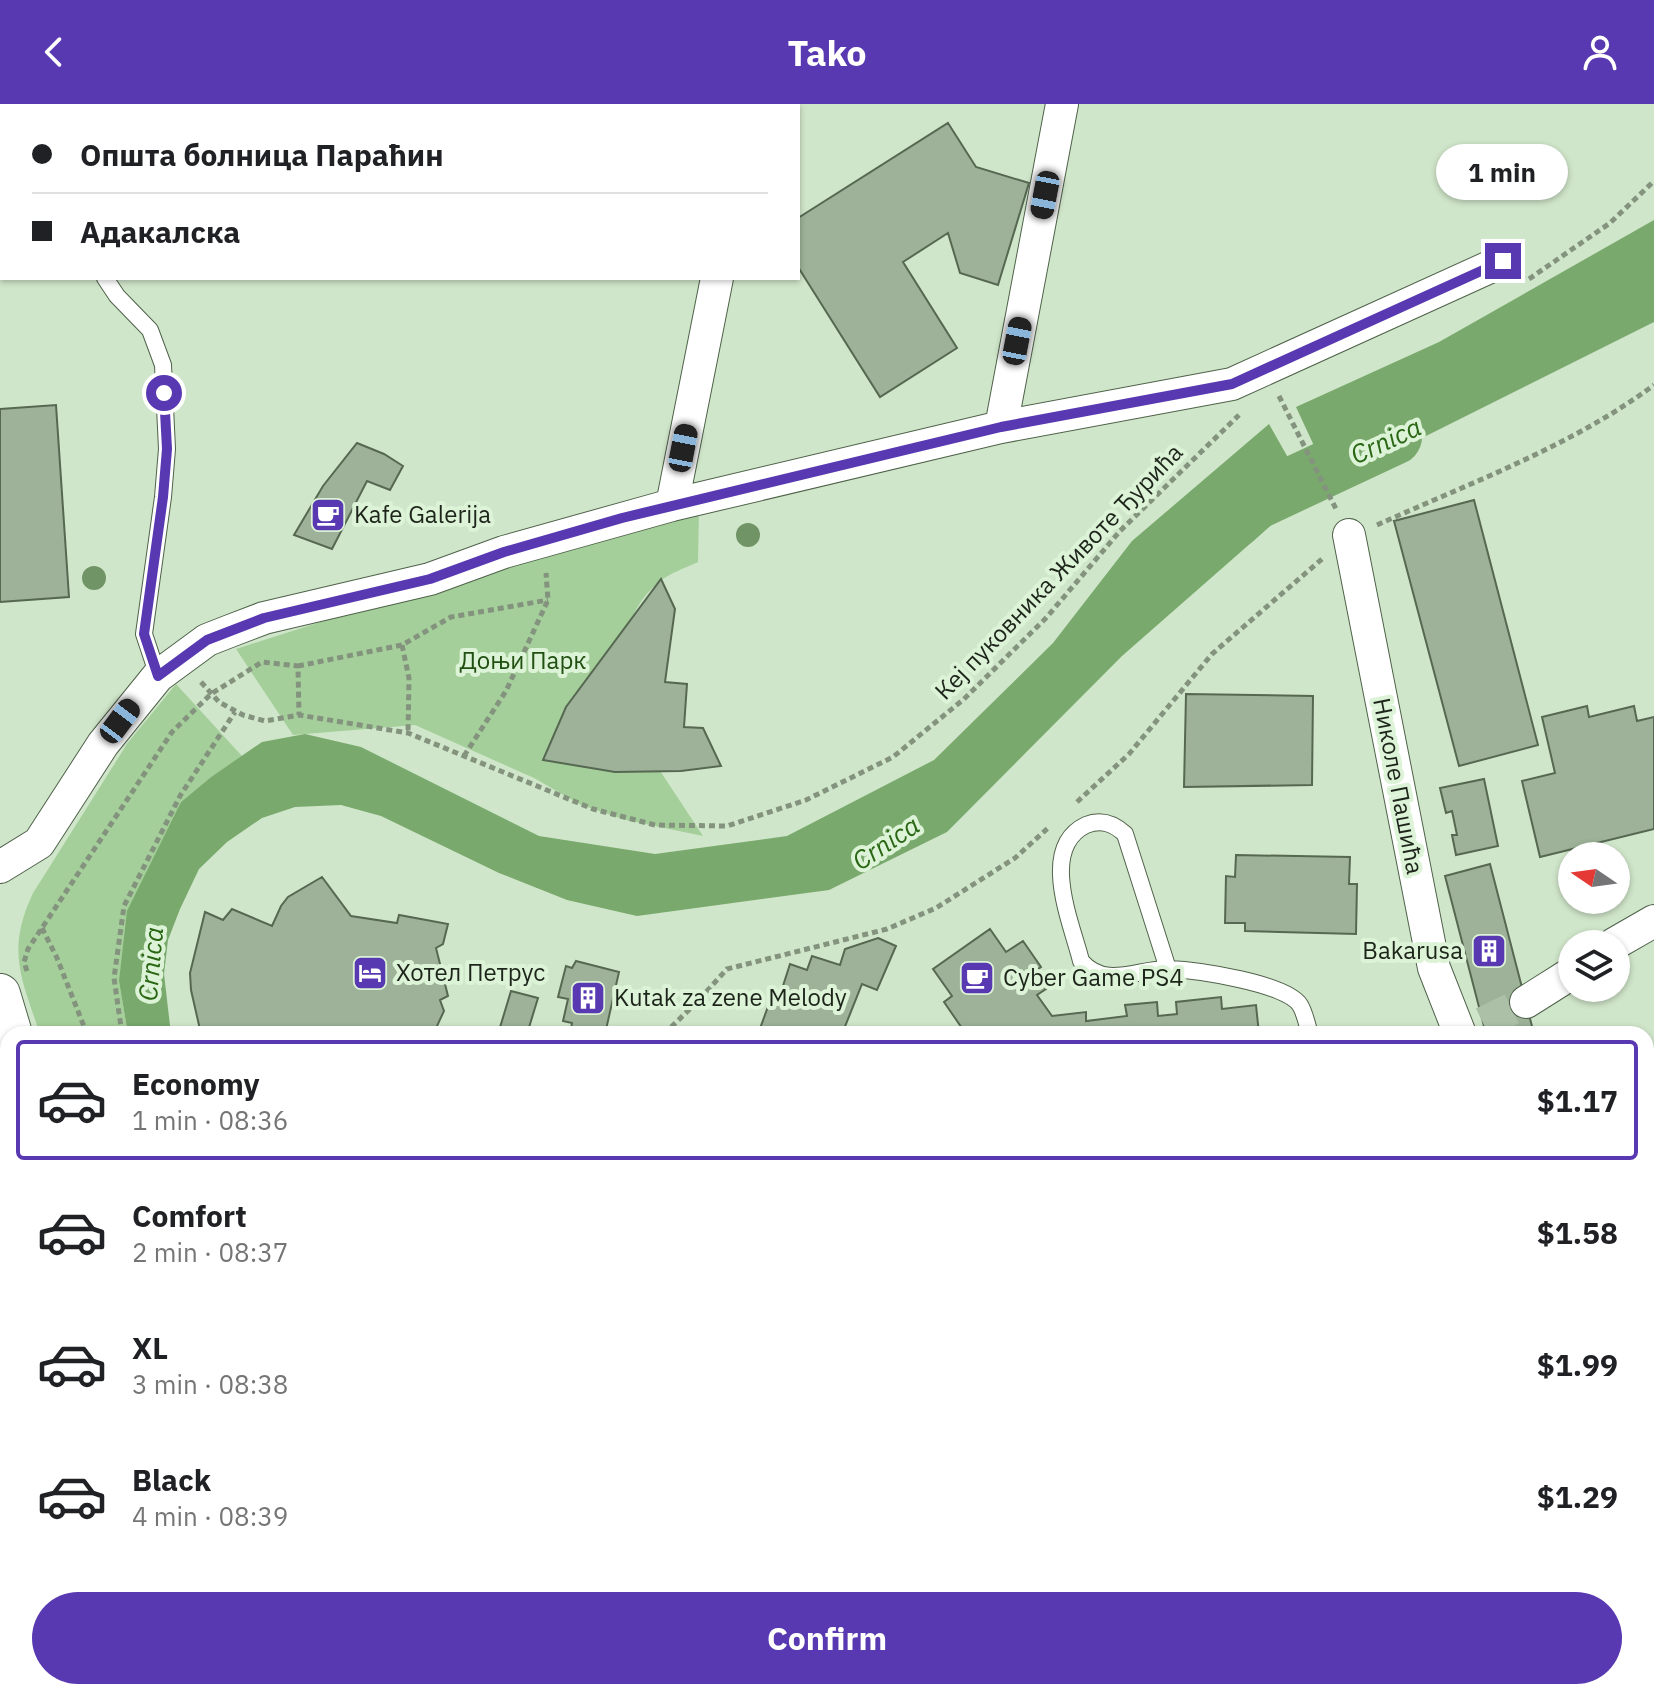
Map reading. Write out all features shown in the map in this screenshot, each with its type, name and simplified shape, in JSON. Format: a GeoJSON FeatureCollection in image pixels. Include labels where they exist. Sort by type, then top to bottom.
{"type":"FeatureCollection","features":[{"type":"Feature","properties":{"kind":"street"},"geometry":{"type":"LineString","coordinates":[[1001,427],[1062,104]]}},
{"type":"Feature","properties":{"kind":"street"},"geometry":{"type":"LineString","coordinates":[[0,867],[39,843],[103,744],[170,666],[207,640],[264,618],[430,579],[504,552],[672,505],[1001,427],[1232,384],[1514,271]]}},
{"type":"Feature","properties":{"kind":"street"},"geometry":{"type":"LineString","coordinates":[[672,505],[717,280]]}},
{"type":"Feature","properties":{"kind":"street","name":"Николе Пашића"},"geometry":{"type":"LineString","coordinates":[[1349,535],[1434,968],[1467,1026]]}},
{"type":"Feature","properties":{"kind":"street"},"geometry":{"type":"LineString","coordinates":[[1630,935],[1654,921]]}},
{"type":"Feature","properties":{"kind":"street"},"geometry":{"type":"LineString","coordinates":[[1526,1002],[1558,982]]}},
{"type":"Feature","properties":{"kind":"street"},"geometry":{"type":"LineString","coordinates":[[12,1026],[14,986]]}},
{"type":"Feature","properties":{"kind":"lane"},"geometry":{"type":"LineString","coordinates":[[106,280],[117,296],[150,330],[163,365],[166,461],[144,634],[170,666]]}},
{"type":"Feature","properties":{"kind":"lane"},"geometry":{"type":"LineString","coordinates":[[1168,969],[1125,834],[1102,822],[1093,822],[1078,829],[1066,845],[1059,872],[1081,961],[1095,973],[1113,977],[1168,969],[1282,990],[1299,1004],[1307,1026]]}},
{"type":"Feature","properties":{"kind":"path"},"geometry":{"type":"LineString","coordinates":[[1514,271],[1610,223],[1654,181]]}},
{"type":"Feature","properties":{"kind":"path"},"geometry":{"type":"LineString","coordinates":[[1072,806],[1129,754],[1212,654],[1349,535],[1506,467],[1616,414],[1654,385]]}},
{"type":"Feature","properties":{"kind":"path"},"geometry":{"type":"LineString","coordinates":[[1290,388],[1274,395],[1349,535]]}},
{"type":"Feature","properties":{"kind":"path","name":"Кеј пуковника Животе Ђурића"},"geometry":{"type":"LineString","coordinates":[[170,666],[219,702],[243,715],[265,721],[299,715],[408,733],[593,809],[655,825],[727,826],[806,800],[893,757],[964,699],[1046,618],[1120,531],[1249,405]]}},
{"type":"Feature","properties":{"kind":"path"},"geometry":{"type":"LineString","coordinates":[[14,986],[28,949],[172,732],[211,694],[262,662],[298,666],[402,645],[451,617],[548,600],[506,691],[464,756]]}},
{"type":"Feature","properties":{"kind":"path"},"geometry":{"type":"LineString","coordinates":[[402,645],[409,678],[408,733]]}},
{"type":"Feature","properties":{"kind":"path"},"geometry":{"type":"LineString","coordinates":[[298,666],[299,715]]}},
{"type":"Feature","properties":{"kind":"path"},"geometry":{"type":"LineString","coordinates":[[121,1026],[114,978],[124,906],[180,796],[235,712]]}},
{"type":"Feature","properties":{"kind":"path"},"geometry":{"type":"LineString","coordinates":[[672,1026],[727,969],[887,929],[936,908],[1015,858],[1049,827]]}},
{"type":"Feature","properties":{"kind":"path"},"geometry":{"type":"LineString","coordinates":[[42,928],[84,1026]]}},
{"type":"Feature","properties":{"kind":"green space","name":"Доњи Парк"},"geometry":{"type":"Polygon","coordinates":[[[699,510],[698,562],[659,582],[638,607],[626,636],[614,701],[703,836],[626,820],[581,805],[534,778],[415,725],[293,735],[236,649],[592,535],[699,510]]]}},
{"type":"Feature","properties":{"kind":"green space"},"geometry":{"type":"Polygon","coordinates":[[[176,684],[242,756],[181,802],[119,981],[127,1026],[37,1026],[19,964],[20,931],[25,913],[33,893],[127,744],[176,684]]]}},
{"type":"Feature","properties":{"kind":"water"},"geometry":{"type":"Polygon","coordinates":[[[1654,220],[1654,322],[1428,435],[1329,478],[1296,407],[1439,342],[1654,220]]]}},
{"type":"Feature","properties":{"kind":"water"},"geometry":{"type":"Polygon","coordinates":[[[1269,424],[1308,493],[1122,656],[947,832],[829,890],[637,916],[567,900],[499,873],[381,816],[341,805],[295,807],[262,818],[227,842],[199,869],[168,940],[164,974],[170,1026],[127,1026],[119,981],[127,911],[181,802],[262,742],[305,734],[361,747],[539,836],[655,854],[787,836],[934,760],[1053,643],[1132,541],[1269,424]]]}},
{"type":"Feature","properties":{"kind":"building"},"geometry":{"type":"Polygon","coordinates":[[[948,123],[976,167],[1029,183],[998,285],[960,273],[948,233],[903,262],[957,348],[880,397],[800,270],[800,217],[948,123]]]}},
{"type":"Feature","properties":{"kind":"building"},"geometry":{"type":"Polygon","coordinates":[[[56,405],[69,597],[0,602],[0,409],[56,405]]]}},
{"type":"Feature","properties":{"kind":"building","name":"Kafe Galerija"},"geometry":{"type":"Polygon","coordinates":[[[357,443],[403,466],[390,490],[367,481],[332,549],[294,535],[323,486],[357,443]]]}},
{"type":"Feature","properties":{"kind":"building"},"geometry":{"type":"Polygon","coordinates":[[[1474,500],[1538,745],[1459,766],[1394,521],[1474,500]]]}},
{"type":"Feature","properties":{"kind":"building"},"geometry":{"type":"Polygon","coordinates":[[[661,579],[675,609],[665,682],[687,684],[684,727],[703,728],[721,766],[681,771],[615,772],[543,760],[566,707],[661,579]]]}},
{"type":"Feature","properties":{"kind":"building"},"geometry":{"type":"Polygon","coordinates":[[[1186,694],[1313,696],[1312,785],[1184,787],[1186,694]]]}},
{"type":"Feature","properties":{"kind":"building"},"geometry":{"type":"Polygon","coordinates":[[[1587,706],[1589,717],[1634,706],[1637,721],[1654,717],[1654,829],[1601,842],[1558,842],[1558,853],[1540,857],[1522,781],[1555,773],[1542,717],[1587,706]]]}},
{"type":"Feature","properties":{"kind":"building"},"geometry":{"type":"Polygon","coordinates":[[[1484,779],[1498,846],[1456,855],[1452,835],[1457,835],[1452,811],[1446,813],[1440,788],[1484,779]]]}},
{"type":"Feature","properties":{"kind":"building"},"geometry":{"type":"Polygon","coordinates":[[[1236,855],[1350,857],[1349,884],[1357,884],[1356,934],[1245,931],[1245,923],[1225,923],[1226,876],[1235,877],[1236,855]]]}},
{"type":"Feature","properties":{"kind":"building","name":"Bakarusa"},"geometry":{"type":"Polygon","coordinates":[[[1490,864],[1532,1026],[1484,1026],[1445,876],[1490,864]]]}},
{"type":"Feature","properties":{"kind":"building"},"geometry":{"type":"Polygon","coordinates":[[[322,877],[351,916],[397,923],[399,915],[448,924],[443,944],[436,948],[448,996],[440,1000],[444,1011],[437,1026],[199,1026],[190,973],[205,912],[223,920],[232,909],[272,926],[288,897],[322,877]]]}},
{"type":"Feature","properties":{"kind":"building"},"geometry":{"type":"Polygon","coordinates":[[[990,929],[1006,952],[1023,941],[1041,967],[1034,972],[1046,989],[1037,995],[1052,1016],[1086,1012],[1086,1021],[1127,1016],[1125,1005],[1157,1002],[1158,1016],[1177,1014],[1176,1002],[1221,997],[1222,1009],[1256,1005],[1258,1026],[960,1026],[944,1002],[952,996],[933,969],[990,929]]]}},
{"type":"Feature","properties":{"kind":"building"},"geometry":{"type":"Polygon","coordinates":[[[878,938],[896,946],[877,990],[862,984],[845,1026],[761,1026],[774,990],[781,992],[790,964],[807,970],[812,956],[840,965],[845,949],[878,938]]]}},
{"type":"Feature","properties":{"kind":"building","name":"Kutak za zene Melody"},"geometry":{"type":"Polygon","coordinates":[[[576,961],[619,972],[607,1026],[571,1026],[572,1023],[563,1021],[568,999],[558,997],[566,966],[572,968],[576,961]]]}},
{"type":"Feature","properties":{"kind":"building"},"geometry":{"type":"Polygon","coordinates":[[[511,991],[538,998],[529,1026],[500,1026],[511,991]]]}},
{"type":"Feature","properties":{"kind":"waterway","name":"Crnica"},"geometry":{"type":"LineString","coordinates":[[1235,520],[1253,503],[1394,437]]}},
{"type":"Feature","properties":{"kind":"tunnel"},"geometry":{"type":"LineString","coordinates":[[1483,1023],[1526,1002]]}},
{"type":"Feature","properties":{"kind":"place","name":"Kafe Galerija"},"geometry":{"type":"Point","coordinates":[328,515]}},
{"type":"Feature","properties":{"kind":"place","name":"Bakarusa"},"geometry":{"type":"Point","coordinates":[1489,951]}},
{"type":"Feature","properties":{"kind":"place","name":"Хотел Петрус"},"geometry":{"type":"Point","coordinates":[370,973]}},
{"type":"Feature","properties":{"kind":"place","name":"Cyber Game PS4"},"geometry":{"type":"Point","coordinates":[977,978]}},
{"type":"Feature","properties":{"kind":"place","name":"Kutak za zene Melody"},"geometry":{"type":"Point","coordinates":[588,998]}},
{"type":"Feature","properties":{"kind":"route"},"geometry":{"type":"LineString","coordinates":[[164,393],[167,449],[144,634],[158,676],[207,640],[264,618],[430,579],[504,552],[622,518],[1001,427],[1232,384],[1503,261]]}}]}
